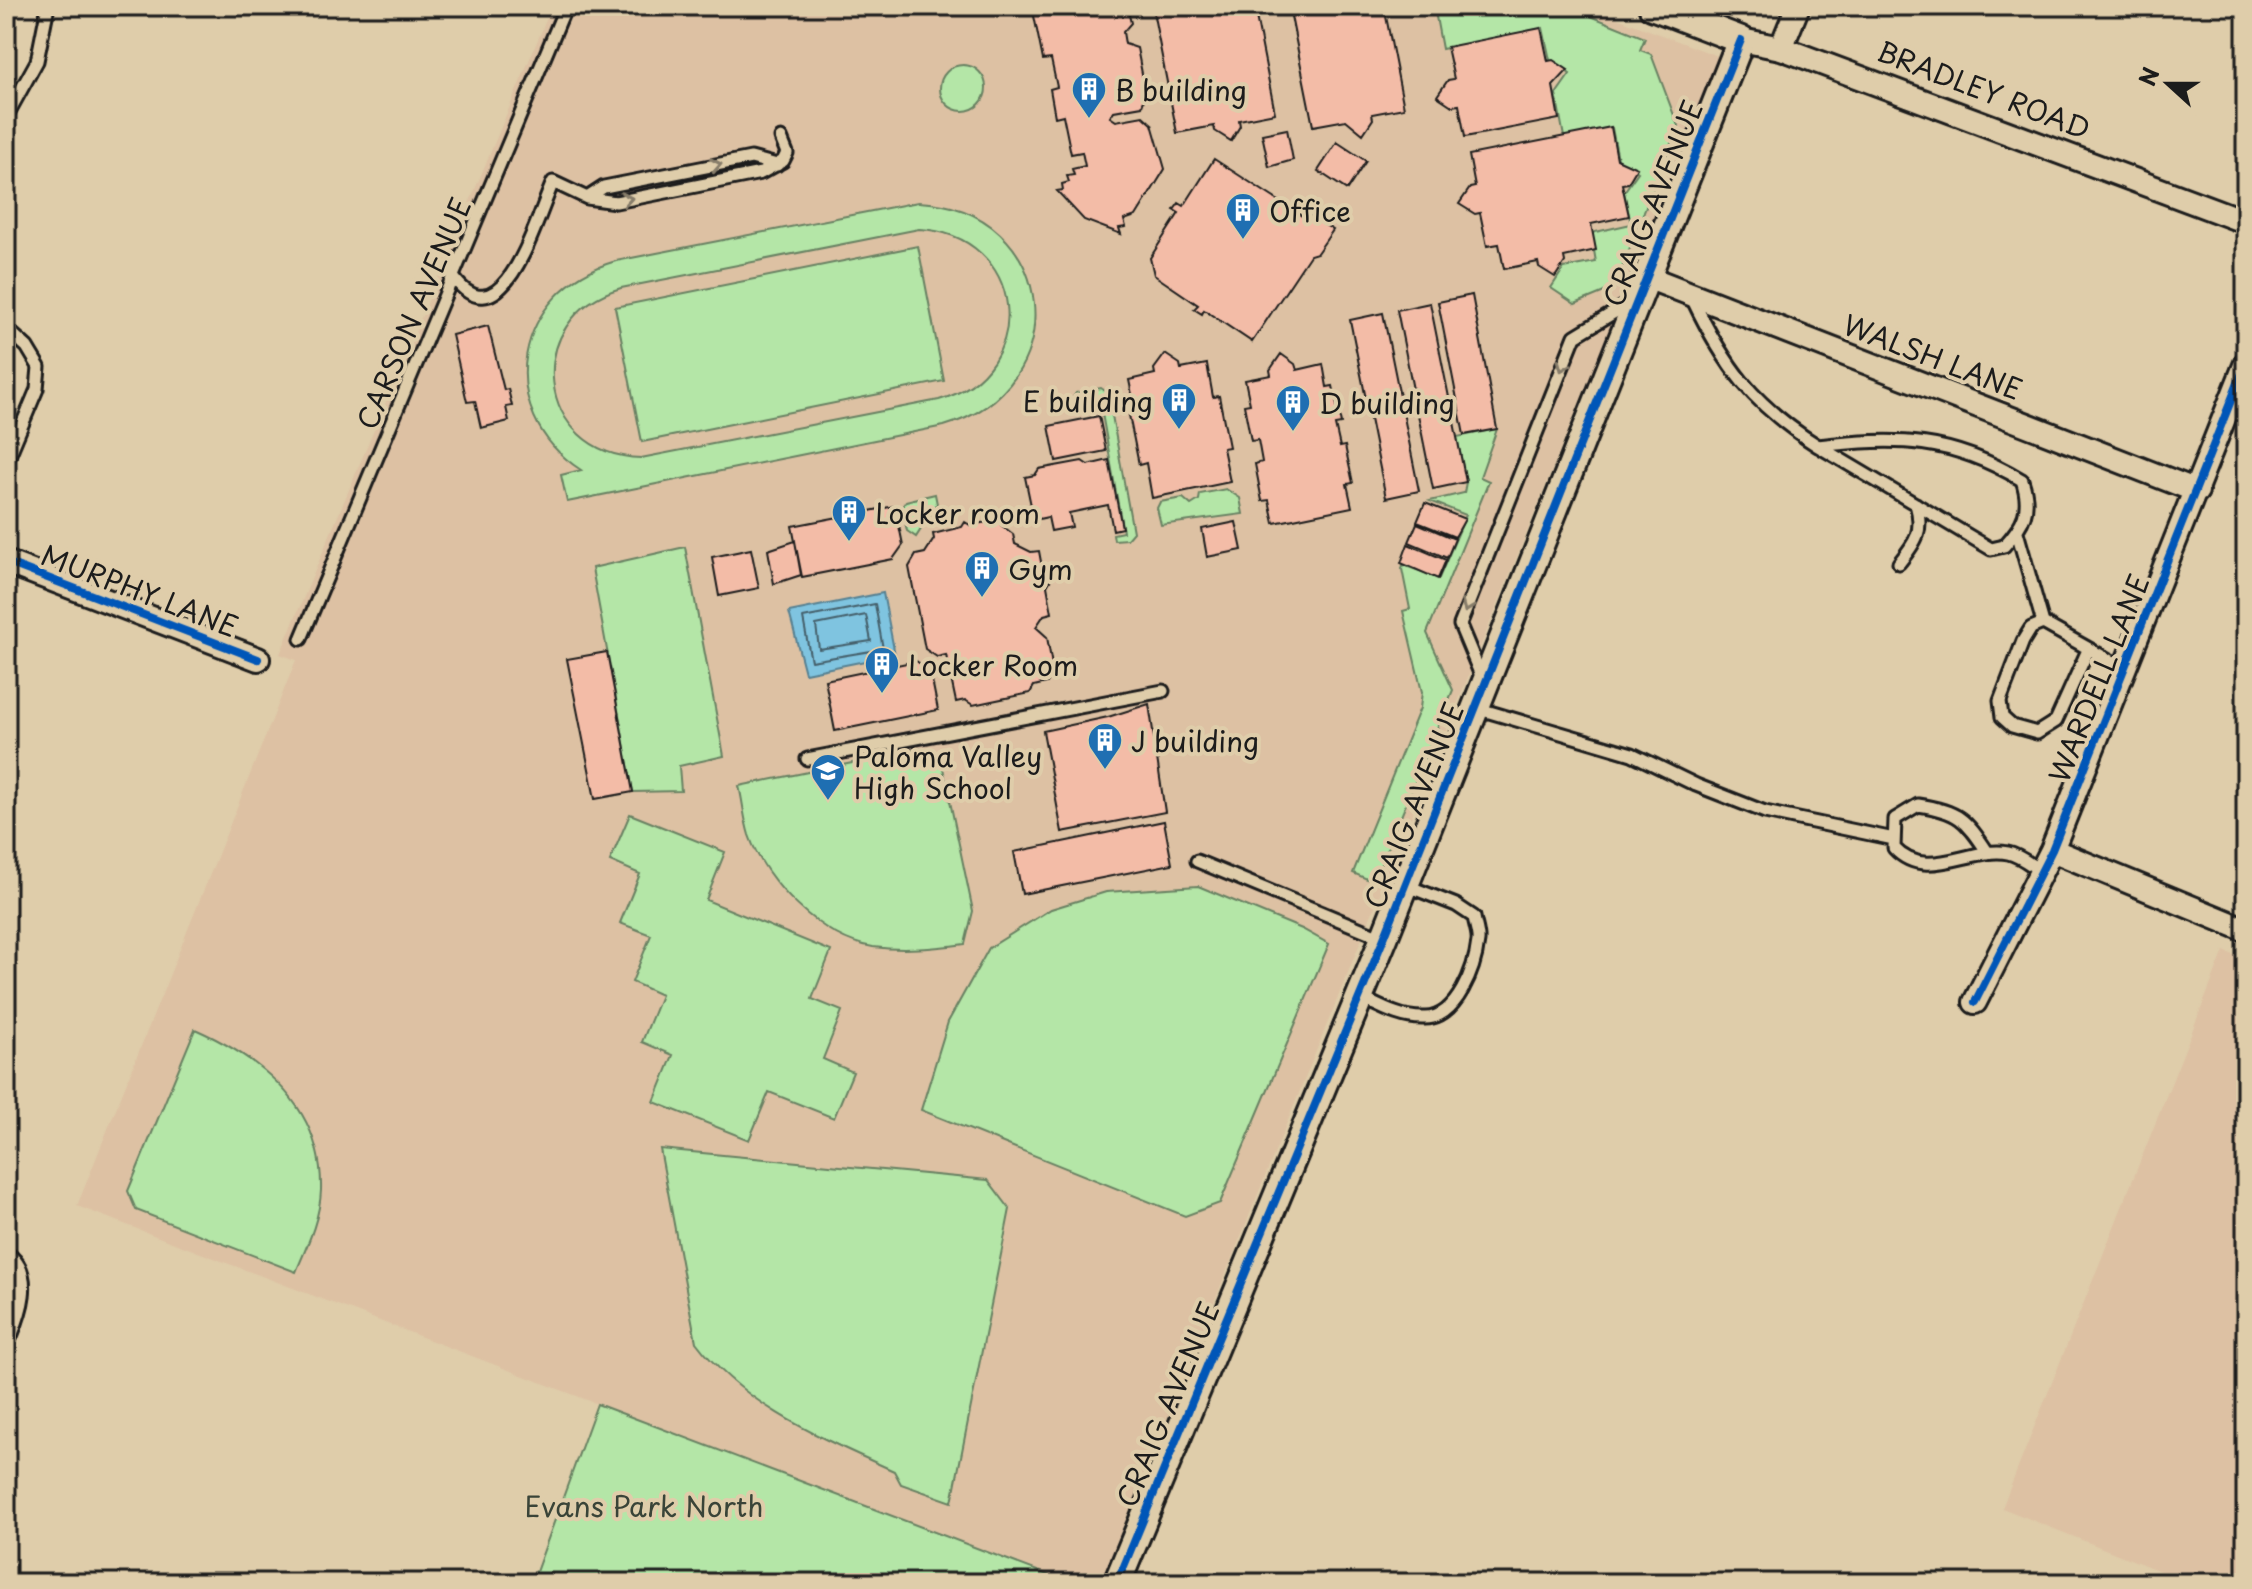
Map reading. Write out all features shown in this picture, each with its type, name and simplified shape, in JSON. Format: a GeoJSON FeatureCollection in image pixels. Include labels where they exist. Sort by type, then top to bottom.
{"type":"FeatureCollection","features":[{"type":"Feature","properties":{"kind":"street","name":"BRADLEY ROAD"},"geometry":{"type":"LineString","coordinates":[[1652,6],[1741,40],[1781,48],[2246,222]]}},
{"type":"Feature","properties":{"kind":"street"},"geometry":{"type":"LineString","coordinates":[[1781,48],[1798,6]]}},
{"type":"Feature","properties":{"kind":"street","name":"CRAIG AVENUE"},"geometry":{"type":"LineString","coordinates":[[1117,1583],[1384,938],[1741,40]]}},
{"type":"Feature","properties":{"kind":"street","name":"WALSH LANE"},"geometry":{"type":"LineString","coordinates":[[1643,287],[1690,294],[2197,491]]}},
{"type":"Feature","properties":{"kind":"street","name":"WARDELL LANE"},"geometry":{"type":"LineString","coordinates":[[1975,1002],[2052,850],[2246,363]]}},
{"type":"Feature","properties":{"kind":"street","name":"MURPHY LANE"},"geometry":{"type":"LineString","coordinates":[[6,562],[258,659]]}},
{"type":"Feature","properties":{"kind":"street"},"geometry":{"type":"LineString","coordinates":[[2052,850],[2246,930]]}},
{"type":"Feature","properties":{"kind":"street"},"geometry":{"type":"LineString","coordinates":[[6,1259],[12,1264],[18,1280],[16,1309],[6,1334]]}},
{"type":"Feature","properties":{"kind":"lane"},"geometry":{"type":"LineString","coordinates":[[6,117],[37,61],[48,6]]}},
{"type":"Feature","properties":{"kind":"lane","name":"CARSON AVENUE"},"geometry":{"type":"LineString","coordinates":[[301,639],[566,6]]}},
{"type":"Feature","properties":{"kind":"lane"},"geometry":{"type":"LineString","coordinates":[[454,278],[464,291],[474,296],[491,297],[499,292],[510,277],[553,182],[587,198],[616,202],[761,173],[777,165],[787,153],[781,138]]}},
{"type":"Feature","properties":{"kind":"lane"},"geometry":{"type":"LineString","coordinates":[[1643,287],[1575,336],[1477,581],[1460,625],[1480,696],[1632,754],[1696,785],[1765,812],[1894,839]]}},
{"type":"Feature","properties":{"kind":"lane"},"geometry":{"type":"LineString","coordinates":[[1690,294],[1719,353],[1752,394],[1795,432],[1818,446],[1991,549],[2004,546],[2026,517],[2028,498],[2022,480],[2007,471],[1930,442],[1877,440],[1818,446]]}},
{"type":"Feature","properties":{"kind":"lane"},"geometry":{"type":"LineString","coordinates":[[6,328],[27,347],[39,367],[37,389],[6,463]]}},
{"type":"Feature","properties":{"kind":"lane"},"geometry":{"type":"LineString","coordinates":[[1899,563],[1918,541],[1922,523],[1916,504]]}},
{"type":"Feature","properties":{"kind":"lane"},"geometry":{"type":"LineString","coordinates":[[2017,532],[2043,623],[2125,669]]}},
{"type":"Feature","properties":{"kind":"lane"},"geometry":{"type":"LineString","coordinates":[[2043,623],[2031,628],[2023,641],[2000,701],[2002,717],[2012,726],[2037,733],[2056,721],[2088,650]]}},
{"type":"Feature","properties":{"kind":"lane"},"geometry":{"type":"LineString","coordinates":[[807,759],[1163,691]]}},
{"type":"Feature","properties":{"kind":"lane"},"geometry":{"type":"LineString","coordinates":[[1988,853],[1970,824],[1950,810],[1918,805],[1895,819],[1894,848],[1901,856],[1934,865],[1988,853],[2010,853],[2041,871]]}},
{"type":"Feature","properties":{"kind":"lane"},"geometry":{"type":"LineString","coordinates":[[1197,861],[1384,938]]}},
{"type":"Feature","properties":{"kind":"lane"},"geometry":{"type":"LineString","coordinates":[[1359,997],[1401,1016],[1429,1019],[1452,1006],[1468,977],[1479,939],[1474,917],[1456,905],[1405,885]]}},
{"type":"Feature","properties":{"kind":"shaded area","name":"Paloma Valley High School"},"geometry":{"type":"Polygon","coordinates":[[[552,6],[1585,6],[1720,57],[1100,1583],[1069,1583],[77,1206],[296,660],[280,654],[552,6]]]}},
{"type":"Feature","properties":{"kind":"shaded area"},"geometry":{"type":"Polygon","coordinates":[[[2224,951],[2246,960],[2246,1583],[2190,1583],[2002,1508],[2224,951]]]}},
{"type":"Feature","properties":{"kind":"green space"},"geometry":{"type":"Polygon","coordinates":[[[1434,6],[1480,6],[1504,13],[1538,6],[1566,6],[1645,38],[1640,50],[1651,54],[1678,126],[1614,288],[1575,304],[1551,288],[1564,268],[1596,262],[1591,233],[1631,224],[1624,192],[1638,172],[1618,159],[1612,128],[1564,137],[1556,94],[1570,74],[1550,60],[1543,28],[1442,49],[1434,6]]]}},
{"type":"Feature","properties":{"kind":"green space"},"geometry":{"type":"Polygon","coordinates":[[[963,65],[980,71],[986,88],[980,105],[963,111],[946,105],[940,88],[946,71],[963,65]]]}},
{"type":"Feature","properties":{"kind":"green space"},"geometry":{"type":"Polygon","coordinates":[[[918,202],[965,212],[1000,234],[1023,265],[1034,302],[1032,340],[1016,376],[987,406],[944,426],[567,502],[561,475],[581,470],[552,445],[534,417],[526,386],[526,354],[536,324],[555,298],[582,276],[616,261],[918,202]],[[919,229],[621,288],[589,304],[567,326],[555,354],[553,383],[561,411],[579,434],[606,451],[641,458],[939,400],[972,384],[994,361],[1005,334],[1007,305],[999,277],[981,254],[954,237],[919,229]]]}},
{"type":"Feature","properties":{"kind":"green space"},"geometry":{"type":"Polygon","coordinates":[[[918,246],[944,381],[642,442],[615,307],[918,246]]]}},
{"type":"Feature","properties":{"kind":"green space"},"geometry":{"type":"Polygon","coordinates":[[[1101,388],[1108,393],[1133,532],[1127,539],[1114,540],[1113,534],[1123,532],[1100,402],[1078,405],[1071,401],[1076,393],[1101,388]]]}},
{"type":"Feature","properties":{"kind":"green space"},"geometry":{"type":"Polygon","coordinates":[[[1497,429],[1480,477],[1489,481],[1427,633],[1453,690],[1374,882],[1353,873],[1420,708],[1422,692],[1403,611],[1410,609],[1403,565],[1439,578],[1466,515],[1430,501],[1464,493],[1466,482],[1457,437],[1497,429]]]}},
{"type":"Feature","properties":{"kind":"green space"},"geometry":{"type":"Polygon","coordinates":[[[1226,489],[1240,498],[1243,514],[1161,525],[1157,508],[1160,502],[1183,498],[1191,505],[1199,500],[1200,494],[1226,489]]]}},
{"type":"Feature","properties":{"kind":"green space"},"geometry":{"type":"Polygon","coordinates":[[[935,494],[937,504],[916,537],[907,531],[902,507],[906,501],[935,494]]]}},
{"type":"Feature","properties":{"kind":"green space"},"geometry":{"type":"Polygon","coordinates":[[[685,547],[724,756],[679,766],[681,791],[633,792],[592,568],[685,547]]]}},
{"type":"Feature","properties":{"kind":"green space"},"geometry":{"type":"Polygon","coordinates":[[[921,749],[942,763],[973,911],[965,944],[896,949],[854,942],[834,933],[798,906],[768,871],[749,835],[739,786],[921,749]]]}},
{"type":"Feature","properties":{"kind":"green space"},"geometry":{"type":"Polygon","coordinates":[[[630,814],[725,852],[706,900],[831,951],[812,999],[842,1011],[823,1059],[853,1072],[834,1118],[769,1092],[749,1140],[654,1102],[673,1055],[642,1042],[661,995],[632,982],[651,935],[620,923],[640,874],[610,861],[630,814]]]}},
{"type":"Feature","properties":{"kind":"green space"},"geometry":{"type":"Polygon","coordinates":[[[1198,886],[1302,929],[1329,944],[1220,1203],[1185,1216],[921,1110],[948,1022],[989,948],[1051,909],[1106,892],[1198,886]]]}},
{"type":"Feature","properties":{"kind":"green space"},"geometry":{"type":"Polygon","coordinates":[[[195,1029],[243,1055],[265,1072],[300,1111],[312,1134],[319,1161],[320,1201],[296,1272],[136,1210],[128,1191],[195,1029]]]}},
{"type":"Feature","properties":{"kind":"green space"},"geometry":{"type":"Polygon","coordinates":[[[660,1149],[988,1180],[1010,1209],[952,1502],[901,1484],[894,1471],[813,1433],[761,1403],[737,1385],[696,1342],[660,1149]]]}},
{"type":"Feature","properties":{"kind":"green space","name":"Evans Park North"},"geometry":{"type":"Polygon","coordinates":[[[597,1404],[1069,1583],[532,1583],[597,1404]]]}},
{"type":"Feature","properties":{"kind":"water"},"geometry":{"type":"Polygon","coordinates":[[[883,593],[895,655],[805,673],[789,612],[883,593]]]}},
{"type":"Feature","properties":{"kind":"building","name":"B building"},"geometry":{"type":"Polygon","coordinates":[[[1032,6],[1132,6],[1128,11],[1131,23],[1123,32],[1125,44],[1137,48],[1146,94],[1142,106],[1114,111],[1110,117],[1116,121],[1143,116],[1152,124],[1165,169],[1136,216],[1124,220],[1126,227],[1119,228],[1121,234],[1084,220],[1057,191],[1063,190],[1062,184],[1069,182],[1067,176],[1074,175],[1072,169],[1085,166],[1082,152],[1071,154],[1063,115],[1055,117],[1050,89],[1057,87],[1051,59],[1043,60],[1032,6]]]}},
{"type":"Feature","properties":{"kind":"building"},"geometry":{"type":"Polygon","coordinates":[[[1152,6],[1254,6],[1275,113],[1239,120],[1240,126],[1231,141],[1215,131],[1214,126],[1177,133],[1152,6]]]}},
{"type":"Feature","properties":{"kind":"building"},"geometry":{"type":"Polygon","coordinates":[[[1289,6],[1384,6],[1404,108],[1372,114],[1373,119],[1363,134],[1346,120],[1313,126],[1289,6]]]}},
{"type":"Feature","properties":{"kind":"building"},"geometry":{"type":"Polygon","coordinates":[[[1541,28],[1548,61],[1553,60],[1568,70],[1553,86],[1559,119],[1465,137],[1459,105],[1452,106],[1437,96],[1448,80],[1454,79],[1447,47],[1541,28]]]}},
{"type":"Feature","properties":{"kind":"building"},"geometry":{"type":"Polygon","coordinates":[[[1611,127],[1617,159],[1637,168],[1628,183],[1622,184],[1629,216],[1591,224],[1596,250],[1564,257],[1565,262],[1555,277],[1539,267],[1538,262],[1504,269],[1499,244],[1487,246],[1480,213],[1475,214],[1459,204],[1470,188],[1475,187],[1469,155],[1611,127]]]}},
{"type":"Feature","properties":{"kind":"building"},"geometry":{"type":"Polygon","coordinates":[[[1287,129],[1293,160],[1269,167],[1262,134],[1287,129]]]}},
{"type":"Feature","properties":{"kind":"building"},"geometry":{"type":"Polygon","coordinates":[[[1337,142],[1366,161],[1347,190],[1318,171],[1337,142]]]}},
{"type":"Feature","properties":{"kind":"building","name":"Office"},"geometry":{"type":"Polygon","coordinates":[[[1214,159],[1302,216],[1309,215],[1333,230],[1317,253],[1310,255],[1252,342],[1204,310],[1202,314],[1194,309],[1198,305],[1154,275],[1150,258],[1179,213],[1174,210],[1179,203],[1184,206],[1214,159]]]}},
{"type":"Feature","properties":{"kind":"building"},"geometry":{"type":"Polygon","coordinates":[[[1472,295],[1497,429],[1464,435],[1438,302],[1472,295]]]}},
{"type":"Feature","properties":{"kind":"building"},"geometry":{"type":"Polygon","coordinates":[[[1430,303],[1466,482],[1433,489],[1397,310],[1430,303]]]}},
{"type":"Feature","properties":{"kind":"building"},"geometry":{"type":"Polygon","coordinates":[[[1383,313],[1419,491],[1386,498],[1350,320],[1383,313]]]}},
{"type":"Feature","properties":{"kind":"building"},"geometry":{"type":"Polygon","coordinates":[[[488,326],[504,390],[508,389],[512,406],[506,407],[509,421],[481,428],[475,401],[467,402],[452,335],[488,326]]]}},
{"type":"Feature","properties":{"kind":"building","name":"E building"},"geometry":{"type":"Polygon","coordinates":[[[1165,354],[1180,364],[1181,369],[1207,364],[1213,397],[1219,396],[1229,447],[1223,448],[1230,482],[1152,498],[1146,463],[1139,465],[1129,415],[1136,414],[1129,380],[1155,374],[1154,369],[1165,354]]]}},
{"type":"Feature","properties":{"kind":"building","name":"D building"},"geometry":{"type":"Polygon","coordinates":[[[1281,354],[1295,364],[1297,370],[1323,364],[1327,387],[1333,386],[1341,424],[1335,425],[1340,447],[1345,446],[1353,483],[1347,484],[1352,507],[1274,523],[1269,500],[1262,501],[1255,464],[1262,462],[1258,440],[1251,441],[1244,405],[1250,404],[1245,380],[1271,375],[1270,370],[1281,354]]]}},
{"type":"Feature","properties":{"kind":"building"},"geometry":{"type":"Polygon","coordinates":[[[1099,416],[1106,451],[1056,461],[1049,426],[1099,416]]]}},
{"type":"Feature","properties":{"kind":"building"},"geometry":{"type":"Polygon","coordinates":[[[1109,460],[1122,528],[1113,530],[1108,505],[1069,513],[1072,527],[1051,531],[1048,517],[1034,520],[1025,477],[1035,475],[1039,469],[1082,461],[1088,465],[1109,460]]]}},
{"type":"Feature","properties":{"kind":"building"},"geometry":{"type":"Polygon","coordinates":[[[1425,503],[1465,519],[1455,537],[1417,522],[1425,503]]]}},
{"type":"Feature","properties":{"kind":"building","name":"Locker room"},"geometry":{"type":"Polygon","coordinates":[[[895,506],[903,545],[893,559],[802,577],[792,526],[895,506]]]}},
{"type":"Feature","properties":{"kind":"building","name":"Gym"},"geometry":{"type":"Polygon","coordinates":[[[1000,520],[1001,525],[1013,534],[1015,544],[1031,552],[1039,551],[1044,578],[1050,581],[1047,586],[1052,613],[1044,615],[1036,627],[1047,637],[1053,671],[1047,683],[1034,686],[1030,693],[973,705],[965,700],[956,702],[946,655],[937,657],[925,649],[909,567],[916,555],[925,553],[934,539],[933,534],[962,527],[965,522],[970,525],[1000,520]]]}},
{"type":"Feature","properties":{"kind":"building"},"geometry":{"type":"Polygon","coordinates":[[[1236,522],[1242,550],[1207,557],[1202,529],[1236,522]]]}},
{"type":"Feature","properties":{"kind":"building"},"geometry":{"type":"Polygon","coordinates":[[[1417,523],[1455,539],[1447,558],[1409,542],[1417,523]]]}},
{"type":"Feature","properties":{"kind":"building"},"geometry":{"type":"Polygon","coordinates":[[[795,541],[801,575],[774,584],[768,550],[795,541]]]}},
{"type":"Feature","properties":{"kind":"building"},"geometry":{"type":"Polygon","coordinates":[[[1408,544],[1446,560],[1438,579],[1401,563],[1408,544]]]}},
{"type":"Feature","properties":{"kind":"building"},"geometry":{"type":"Polygon","coordinates":[[[751,549],[759,588],[719,596],[712,557],[751,549]]]}},
{"type":"Feature","properties":{"kind":"building"},"geometry":{"type":"Polygon","coordinates":[[[607,652],[633,792],[595,799],[567,659],[607,652]]]}},
{"type":"Feature","properties":{"kind":"building","name":"Locker Room"},"geometry":{"type":"Polygon","coordinates":[[[916,661],[930,670],[938,710],[835,731],[825,680],[916,661]]]}},
{"type":"Feature","properties":{"kind":"building","name":"J building"},"geometry":{"type":"Polygon","coordinates":[[[1149,704],[1165,812],[1062,832],[1043,731],[1108,717],[1149,704]]]}},
{"type":"Feature","properties":{"kind":"building","name":"J building"},"geometry":{"type":"Polygon","coordinates":[[[1164,821],[1172,864],[1022,894],[1014,852],[1164,821]]]}},
{"type":"Feature","properties":{"kind":"cycle path"},"geometry":{"type":"LineString","coordinates":[[1117,1583],[1384,938],[1741,40]]}},
{"type":"Feature","properties":{"kind":"cycle path"},"geometry":{"type":"LineString","coordinates":[[1975,1002],[2052,850],[2246,363]]}},
{"type":"Feature","properties":{"kind":"cycle path"},"geometry":{"type":"LineString","coordinates":[[6,562],[258,659]]}},
{"type":"Feature","properties":{"kind":"place","name":"B building"},"geometry":{"type":"Point","coordinates":[1089,120]}},
{"type":"Feature","properties":{"kind":"place","name":"Office"},"geometry":{"type":"Point","coordinates":[1243,241]}},
{"type":"Feature","properties":{"kind":"place","name":"E building"},"geometry":{"type":"Point","coordinates":[1179,431]}},
{"type":"Feature","properties":{"kind":"place","name":"D building"},"geometry":{"type":"Point","coordinates":[1293,433]}},
{"type":"Feature","properties":{"kind":"place","name":"Locker room"},"geometry":{"type":"Point","coordinates":[849,543]}},
{"type":"Feature","properties":{"kind":"place","name":"Gym"},"geometry":{"type":"Point","coordinates":[982,599]}},
{"type":"Feature","properties":{"kind":"place","name":"Locker Room"},"geometry":{"type":"Point","coordinates":[882,695]}},
{"type":"Feature","properties":{"kind":"place","name":"J building"},"geometry":{"type":"Point","coordinates":[1105,771]}},
{"type":"Feature","properties":{"kind":"place","name":"Paloma Valley High School"},"geometry":{"type":"Point","coordinates":[828,802]}}]}
